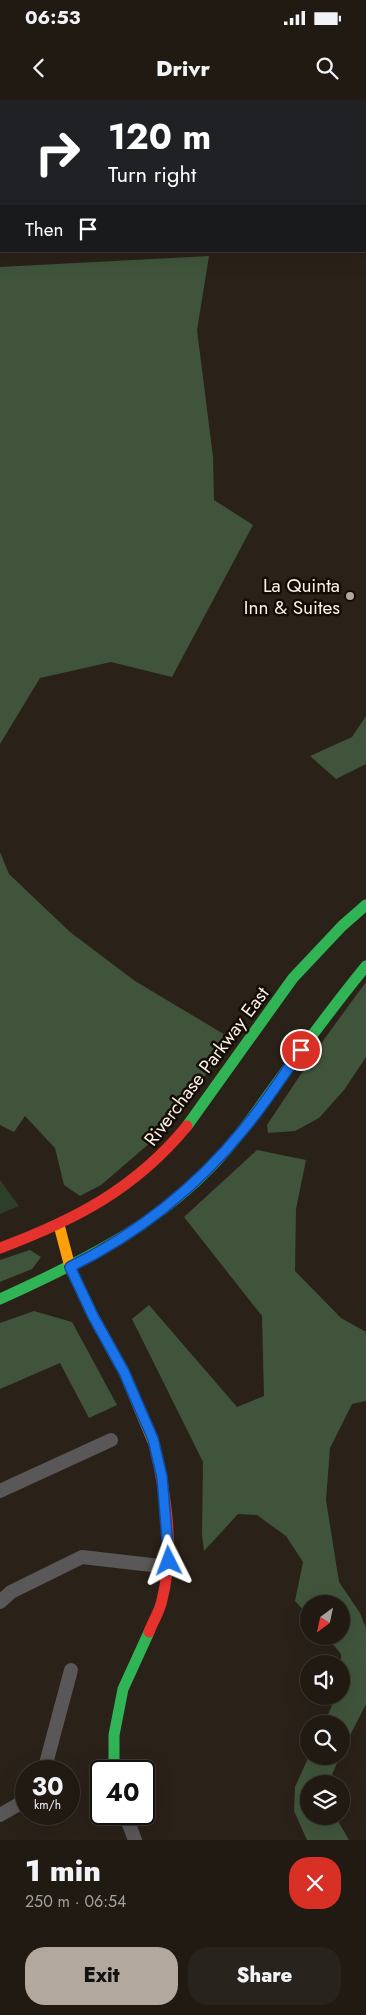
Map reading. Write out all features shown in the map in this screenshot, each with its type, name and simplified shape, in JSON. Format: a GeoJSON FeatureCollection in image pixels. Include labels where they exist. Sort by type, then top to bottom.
{"type":"FeatureCollection","features":[{"type":"Feature","properties":{"kind":"street","name":"Riverchase Parkway East"},"geometry":{"type":"LineString","coordinates":[[0,1248],[38,1235],[86,1212],[114,1195],[146,1171],[168,1149],[236,1060],[293,978],[342,926],[366,905]]}},
{"type":"Feature","properties":{"kind":"street"},"geometry":{"type":"LineString","coordinates":[[0,1299],[96,1254],[139,1228],[164,1209],[208,1169],[243,1130],[336,1002],[366,966]]}},
{"type":"Feature","properties":{"kind":"street"},"geometry":{"type":"LineString","coordinates":[[59,1225],[70,1267],[93,1316],[124,1372],[153,1439],[162,1477],[169,1566],[162,1602],[123,1689],[114,1735],[114,1760]]}},
{"type":"Feature","properties":{"kind":"street"},"geometry":{"type":"LineString","coordinates":[[0,1491],[111,1440]]}},
{"type":"Feature","properties":{"kind":"street"},"geometry":{"type":"LineString","coordinates":[[0,1602],[12,1592],[82,1557],[169,1566]]}},
{"type":"Feature","properties":{"kind":"street"},"geometry":{"type":"LineString","coordinates":[[47,1760],[71,1670]]}},
{"type":"Feature","properties":{"kind":"street"},"geometry":{"type":"LineString","coordinates":[[0,1815],[15,1806]]}},
{"type":"Feature","properties":{"kind":"street"},"geometry":{"type":"LineString","coordinates":[[129,1825],[135,1840]]}},
{"type":"Feature","properties":{"kind":"green space"},"geometry":{"type":"Polygon","coordinates":[[[209,256],[197,330],[213,457],[214,500],[253,525],[172,677],[111,662],[40,678],[0,744],[0,267],[209,256]]]}},
{"type":"Feature","properties":{"kind":"green space"},"geometry":{"type":"Polygon","coordinates":[[[366,716],[366,764],[336,779],[310,756],[352,737],[366,716]]]}},
{"type":"Feature","properties":{"kind":"green space"},"geometry":{"type":"Polygon","coordinates":[[[0,852],[9,874],[70,932],[135,981],[232,1039],[165,1130],[101,1185],[80,1196],[64,1185],[55,1148],[25,1116],[14,1132],[0,1125],[0,852]]]}},
{"type":"Feature","properties":{"kind":"green space"},"geometry":{"type":"Polygon","coordinates":[[[366,982],[366,1057],[344,1090],[319,1118],[295,1131],[268,1133],[267,1125],[325,1038],[366,982]]]}},
{"type":"Feature","properties":{"kind":"green space"},"geometry":{"type":"Polygon","coordinates":[[[257,1150],[306,1160],[296,1209],[295,1271],[341,1318],[366,1332],[366,1401],[352,1404],[330,1448],[326,1500],[339,1582],[348,1595],[300,1595],[300,1606],[295,1601],[303,1562],[286,1536],[257,1515],[238,1514],[204,1551],[202,1534],[203,1462],[132,1319],[149,1305],[237,1407],[264,1396],[262,1316],[184,1217],[257,1150]]]}},
{"type":"Feature","properties":{"kind":"green space"},"geometry":{"type":"Polygon","coordinates":[[[0,1180],[19,1206],[0,1214],[0,1180]]]}},
{"type":"Feature","properties":{"kind":"green space"},"geometry":{"type":"Polygon","coordinates":[[[30,1250],[41,1257],[32,1269],[0,1282],[0,1260],[30,1250]]]}},
{"type":"Feature","properties":{"kind":"green space"},"geometry":{"type":"Polygon","coordinates":[[[34,1311],[72,1322],[117,1405],[89,1418],[60,1363],[0,1389],[0,1323],[34,1311]]]}},
{"type":"Feature","properties":{"kind":"green space"},"geometry":{"type":"Polygon","coordinates":[[[350,1598],[360,1613],[366,1628],[366,1704],[350,1735],[350,1715],[328,1715],[332,1705],[350,1705],[350,1655],[341,1654],[334,1645],[350,1645],[350,1598]]]}},
{"type":"Feature","properties":{"kind":"green space"},"geometry":{"type":"Polygon","coordinates":[[[305,1765],[336,1765],[332,1775],[300,1775],[305,1765]]]}},
{"type":"Feature","properties":{"kind":"green space"},"geometry":{"type":"Polygon","coordinates":[[[300,1776],[300,1824],[294,1811],[295,1787],[300,1776]]]}},
{"type":"Feature","properties":{"kind":"green space"},"geometry":{"type":"Polygon","coordinates":[[[300,1825],[340,1825],[349,1840],[307,1840],[300,1825]]]}},
{"type":"Feature","properties":{"kind":"traffic: fast"},"geometry":{"type":"LineString","coordinates":[[187,1126],[293,978],[342,926],[366,905]]}},
{"type":"Feature","properties":{"kind":"traffic: fast"},"geometry":{"type":"LineString","coordinates":[[0,1299],[56,1273],[110,1244],[162,1210],[185,1191],[208,1170],[235,1140],[366,966]]}},
{"type":"Feature","properties":{"kind":"traffic: fast"},"geometry":{"type":"LineString","coordinates":[[114,1760],[114,1735],[123,1689],[149,1632]]}},
{"type":"Feature","properties":{"kind":"traffic: slow"},"geometry":{"type":"LineString","coordinates":[[59,1225],[70,1267],[93,1316],[124,1372],[154,1444]]}},
{"type":"Feature","properties":{"kind":"traffic: jam"},"geometry":{"type":"LineString","coordinates":[[0,1248],[78,1214],[125,1185],[146,1168],[187,1126]]}},
{"type":"Feature","properties":{"kind":"traffic: jam"},"geometry":{"type":"LineString","coordinates":[[149,1632],[161,1604],[168,1561],[165,1502],[154,1444]]}},
{"type":"Feature","properties":{"kind":"place","name":"La Quinta Inn & Suites"},"geometry":{"type":"Point","coordinates":[350,596]}},
{"type":"Feature","properties":{"kind":"route"},"geometry":{"type":"LineString","coordinates":[[169,1561],[162,1477],[153,1439],[124,1372],[93,1316],[70,1267],[139,1228],[190,1187],[243,1130],[301,1050]]}}]}
